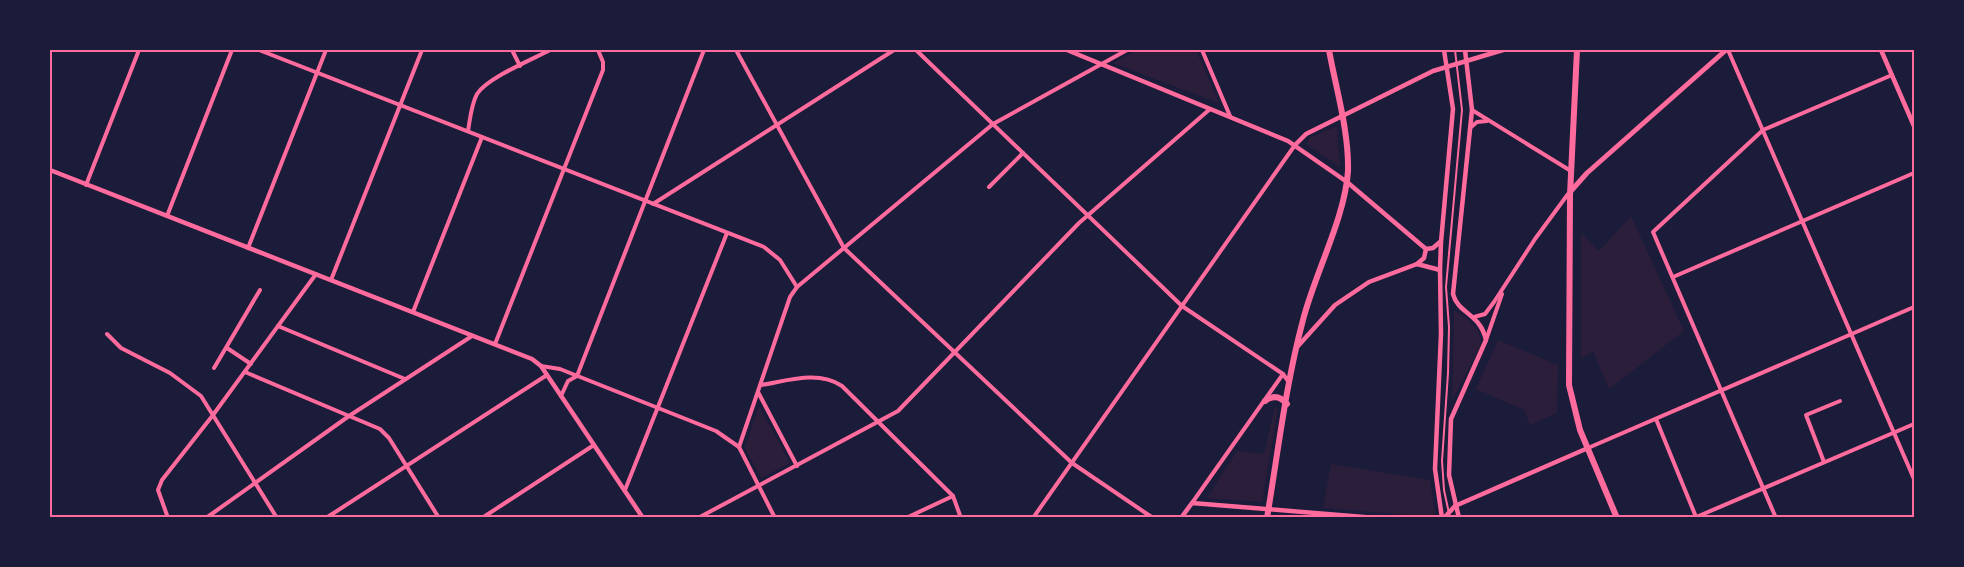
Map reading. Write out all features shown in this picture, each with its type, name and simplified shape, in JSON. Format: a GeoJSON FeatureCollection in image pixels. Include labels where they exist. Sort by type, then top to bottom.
{"type":"FeatureCollection","features":[{"type":"Feature","properties":{"kind":"main road"},"geometry":{"type":"LineString","coordinates":[[1267,518],[1303,317],[1340,212],[1347,182],[1347,147],[1329,50]]}},
{"type":"Feature","properties":{"kind":"main road"},"geometry":{"type":"LineString","coordinates":[[1577,50],[1570,191],[1569,385],[1576,418],[1617,518]]}},
{"type":"Feature","properties":{"kind":"main road"},"geometry":{"type":"LineString","coordinates":[[1570,191],[1587,173],[1727,50]]}},
{"type":"Feature","properties":{"kind":"main road"},"geometry":{"type":"LineString","coordinates":[[1265,401],[1279,397],[1287,404]]}},
{"type":"Feature","properties":{"kind":"street"},"geometry":{"type":"LineString","coordinates":[[86,184],[139,50]]}},
{"type":"Feature","properties":{"kind":"street"},"geometry":{"type":"LineString","coordinates":[[167,216],[232,50]]}},
{"type":"Feature","properties":{"kind":"street"},"geometry":{"type":"LineString","coordinates":[[259,50],[764,247],[776,255],[797,287]]}},
{"type":"Feature","properties":{"kind":"street"},"geometry":{"type":"LineString","coordinates":[[248,248],[326,50]]}},
{"type":"Feature","properties":{"kind":"street"},"geometry":{"type":"LineString","coordinates":[[331,280],[422,50]]}},
{"type":"Feature","properties":{"kind":"street"},"geometry":{"type":"LineString","coordinates":[[512,50],[520,66]]}},
{"type":"Feature","properties":{"kind":"street"},"geometry":{"type":"LineString","coordinates":[[468,132],[474,102],[481,89],[550,50]]}},
{"type":"Feature","properties":{"kind":"street"},"geometry":{"type":"LineString","coordinates":[[495,344],[603,70],[603,62],[598,50]]}},
{"type":"Feature","properties":{"kind":"street"},"geometry":{"type":"LineString","coordinates":[[561,396],[568,381],[577,376],[704,50]]}},
{"type":"Feature","properties":{"kind":"street"},"geometry":{"type":"LineString","coordinates":[[737,50],[844,248],[1072,463],[1153,518]]}},
{"type":"Feature","properties":{"kind":"street"},"geometry":{"type":"LineString","coordinates":[[653,204],[894,50]]}},
{"type":"Feature","properties":{"kind":"street"},"geometry":{"type":"LineString","coordinates":[[916,50],[1182,306],[1283,374],[1290,385]]}},
{"type":"Feature","properties":{"kind":"street"},"geometry":{"type":"LineString","coordinates":[[1066,50],[1270,132],[1295,145],[1347,182],[1426,249],[1433,249],[1441,242]]}},
{"type":"Feature","properties":{"kind":"street"},"geometry":{"type":"LineString","coordinates":[[739,447],[790,297],[797,287],[993,124],[1126,50]]}},
{"type":"Feature","properties":{"kind":"street"},"geometry":{"type":"LineString","coordinates":[[1202,50],[1230,116]]}},
{"type":"Feature","properties":{"kind":"street"},"geometry":{"type":"LineString","coordinates":[[1444,50],[1453,109],[1441,242],[1441,334],[1435,469],[1443,518],[1450,515],[1455,506],[1914,307]]}},
{"type":"Feature","properties":{"kind":"street"},"geometry":{"type":"LineString","coordinates":[[1465,50],[1472,110],[1453,294],[1457,304],[1474,317],[1482,328],[1486,340]]}},
{"type":"Feature","properties":{"kind":"street"},"geometry":{"type":"LineString","coordinates":[[1033,518],[1302,137],[1422,76],[1503,50]]}},
{"type":"Feature","properties":{"kind":"street"},"geometry":{"type":"LineString","coordinates":[[1727,50],[1914,479]]}},
{"type":"Feature","properties":{"kind":"street"},"geometry":{"type":"LineString","coordinates":[[1881,50],[1914,126]]}},
{"type":"Feature","properties":{"kind":"street"},"geometry":{"type":"LineString","coordinates":[[1776,518],[1653,232],[1763,130],[1893,75]]}},
{"type":"Feature","properties":{"kind":"street"},"geometry":{"type":"LineString","coordinates":[[698,518],[879,423],[904,406],[1087,215],[1211,108]]}},
{"type":"Feature","properties":{"kind":"street"},"geometry":{"type":"LineString","coordinates":[[1472,110],[1572,171]]}},
{"type":"Feature","properties":{"kind":"street"},"geometry":{"type":"LineString","coordinates":[[1470,128],[1477,122],[1488,121]]}},
{"type":"Feature","properties":{"kind":"street"},"geometry":{"type":"LineString","coordinates":[[413,312],[482,137]]}},
{"type":"Feature","properties":{"kind":"street"},"geometry":{"type":"LineString","coordinates":[[989,187],[1023,153]]}},
{"type":"Feature","properties":{"kind":"street"},"geometry":{"type":"LineString","coordinates":[[50,170],[532,359],[541,366],[643,518]]}},
{"type":"Feature","properties":{"kind":"street"},"geometry":{"type":"LineString","coordinates":[[1672,277],[1914,173]]}},
{"type":"Feature","properties":{"kind":"street"},"geometry":{"type":"LineString","coordinates":[[1474,317],[1485,314],[1535,238],[1570,191]]}},
{"type":"Feature","properties":{"kind":"street"},"geometry":{"type":"LineString","coordinates":[[625,490],[727,233]]}},
{"type":"Feature","properties":{"kind":"street"},"geometry":{"type":"LineString","coordinates":[[1296,348],[1325,315],[1346,296],[1369,282],[1417,264],[1424,258],[1426,249]]}},
{"type":"Feature","properties":{"kind":"street"},"geometry":{"type":"LineString","coordinates":[[1417,264],[1440,270]]}},
{"type":"Feature","properties":{"kind":"street"},"geometry":{"type":"LineString","coordinates":[[168,518],[158,487],[162,480],[213,416],[316,274]]}},
{"type":"Feature","properties":{"kind":"street"},"geometry":{"type":"LineString","coordinates":[[1459,518],[1449,475],[1451,419],[1486,340],[1504,287]]}},
{"type":"Feature","properties":{"kind":"street"},"geometry":{"type":"LineString","coordinates":[[214,368],[260,290]]}},
{"type":"Feature","properties":{"kind":"street"},"geometry":{"type":"LineString","coordinates":[[278,326],[406,379]]}},
{"type":"Feature","properties":{"kind":"street"},"geometry":{"type":"LineString","coordinates":[[106,334],[121,348],[156,365],[193,389],[213,416],[277,518]]}},
{"type":"Feature","properties":{"kind":"street"},"geometry":{"type":"LineString","coordinates":[[206,518],[349,416],[472,336]]}},
{"type":"Feature","properties":{"kind":"street"},"geometry":{"type":"LineString","coordinates":[[227,348],[251,364]]}},
{"type":"Feature","properties":{"kind":"street"},"geometry":{"type":"LineString","coordinates":[[541,366],[560,369],[716,432],[739,447],[775,518]]}},
{"type":"Feature","properties":{"kind":"street"},"geometry":{"type":"LineString","coordinates":[[245,372],[380,429],[440,518]]}},
{"type":"Feature","properties":{"kind":"street"},"geometry":{"type":"LineString","coordinates":[[1181,518],[1283,374]]}},
{"type":"Feature","properties":{"kind":"street"},"geometry":{"type":"LineString","coordinates":[[326,518],[547,375]]}},
{"type":"Feature","properties":{"kind":"street"},"geometry":{"type":"LineString","coordinates":[[760,385],[809,377],[827,379],[842,386],[953,496],[961,518]]}},
{"type":"Feature","properties":{"kind":"street"},"geometry":{"type":"LineString","coordinates":[[758,391],[797,466]]}},
{"type":"Feature","properties":{"kind":"street"},"geometry":{"type":"LineString","coordinates":[[1824,462],[1806,415],[1840,401]]}},
{"type":"Feature","properties":{"kind":"street"},"geometry":{"type":"LineString","coordinates":[[1656,419],[1695,517],[1914,424]]}},
{"type":"Feature","properties":{"kind":"street"},"geometry":{"type":"LineString","coordinates":[[482,518],[594,445]]}},
{"type":"Feature","properties":{"kind":"street"},"geometry":{"type":"LineString","coordinates":[[906,518],[953,496]]}},
{"type":"Feature","properties":{"kind":"street"},"geometry":{"type":"LineString","coordinates":[[1192,503],[1376,518]]}},
{"type":"Feature","properties":{"kind":"lane"},"geometry":{"type":"LineString","coordinates":[[1450,515],[1442,477],[1442,461],[1448,374],[1449,327],[1446,287],[1462,110],[1455,50]]}},
{"type":"Feature","properties":{"kind":"shaded area"},"geometry":{"type":"Polygon","coordinates":[[[1137,50],[1196,50],[1219,103],[1113,63],[1137,50]]]}},
{"type":"Feature","properties":{"kind":"shaded area"},"geometry":{"type":"Polygon","coordinates":[[[1337,126],[1340,167],[1306,144],[1310,138],[1337,126]]]}},
{"type":"Feature","properties":{"kind":"shaded area"},"geometry":{"type":"Polygon","coordinates":[[[1631,216],[1684,331],[1609,389],[1593,351],[1581,359],[1581,233],[1599,251],[1631,216]]]}},
{"type":"Feature","properties":{"kind":"shaded area"},"geometry":{"type":"Polygon","coordinates":[[[1454,310],[1476,328],[1481,345],[1452,401],[1454,310]]]}},
{"type":"Feature","properties":{"kind":"shaded area"},"geometry":{"type":"Polygon","coordinates":[[[1498,340],[1558,365],[1557,413],[1530,425],[1524,410],[1476,389],[1498,340]]]}},
{"type":"Feature","properties":{"kind":"shaded area"},"geometry":{"type":"Polygon","coordinates":[[[759,406],[790,463],[761,478],[745,448],[759,406]]]}},
{"type":"Feature","properties":{"kind":"shaded area"},"geometry":{"type":"Polygon","coordinates":[[[1275,407],[1278,409],[1262,502],[1207,498],[1237,451],[1264,454],[1275,407]]]}},
{"type":"Feature","properties":{"kind":"shaded area"},"geometry":{"type":"Polygon","coordinates":[[[1331,464],[1430,480],[1435,514],[1422,516],[1323,508],[1331,464]]]}}]}
